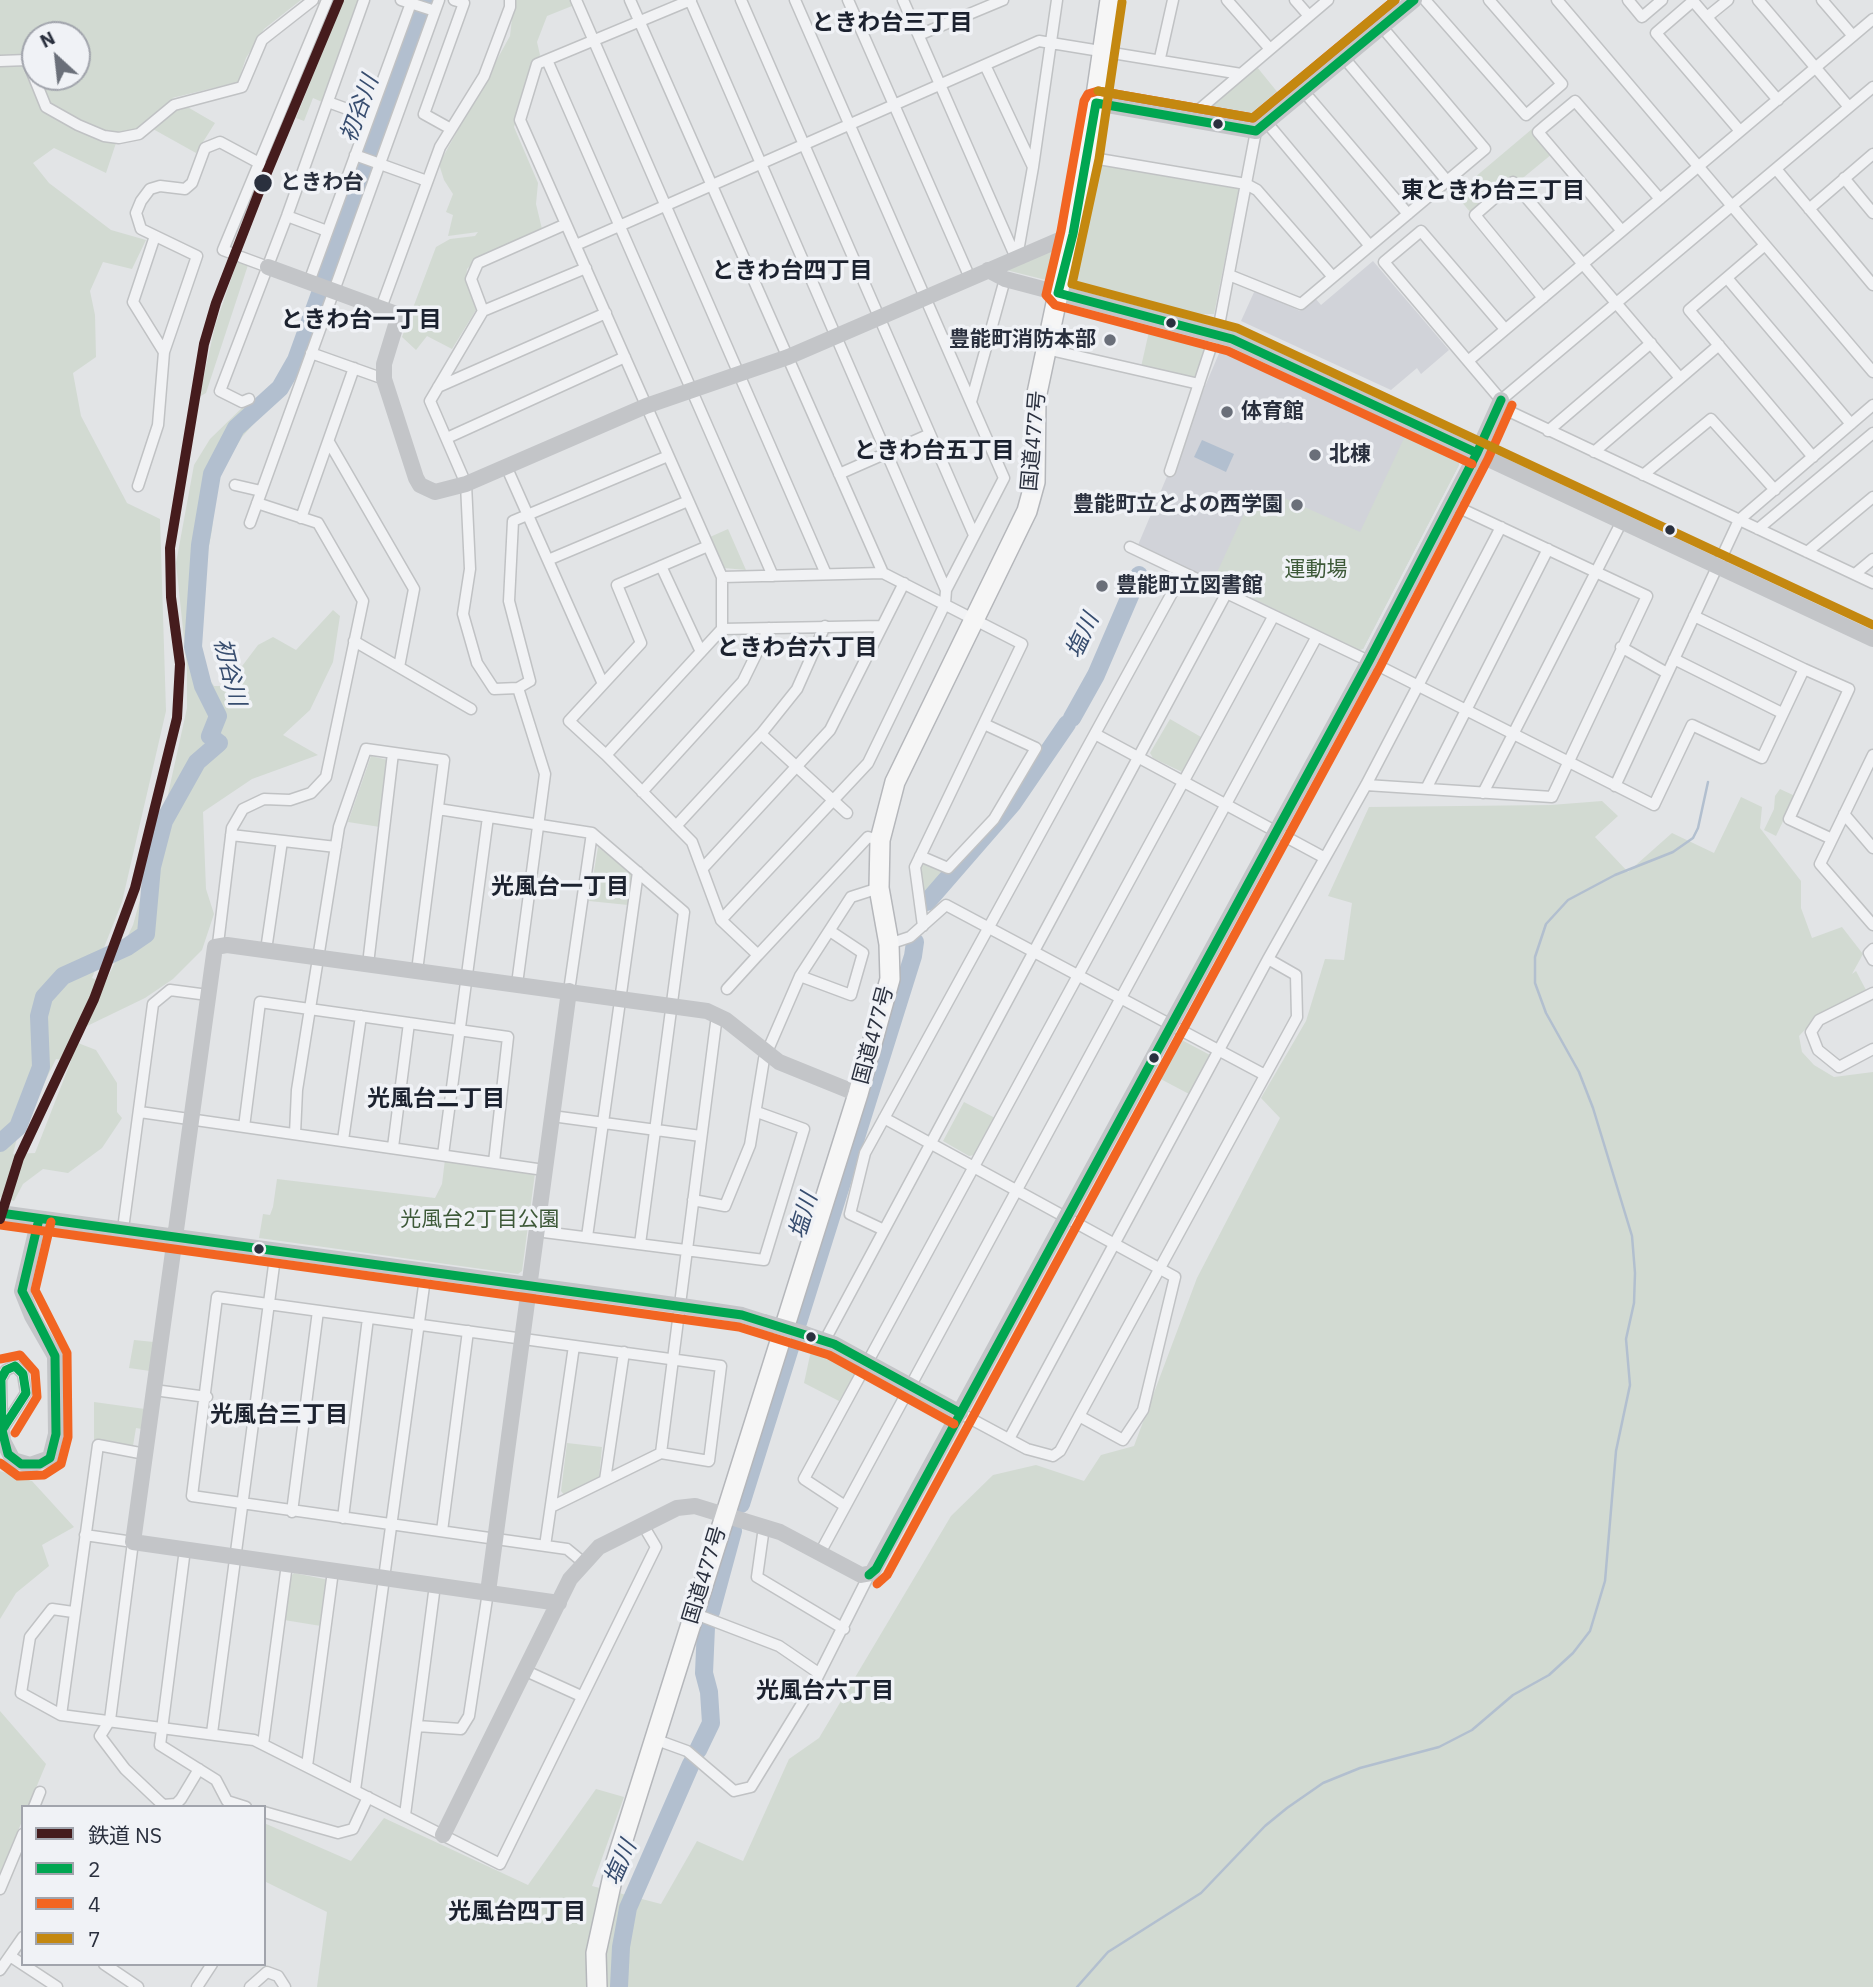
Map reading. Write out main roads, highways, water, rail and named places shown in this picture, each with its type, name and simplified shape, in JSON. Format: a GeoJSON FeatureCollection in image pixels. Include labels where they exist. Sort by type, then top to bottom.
{"type":"FeatureCollection","features":[{"type":"Feature","properties":{"kind":"highway","name":"国道477号"},"geometry":{"type":"LineString","coordinates":[[597,1987],[596,1953],[616,1863],[858,1094],[890,979],[889,944],[879,888],[880,839],[895,782],[1027,511],[1035,482],[1036,398],[1073,234],[1096,103],[1110,0]]}},
{"type":"Feature","properties":{"kind":"water"},"geometry":{"type":"Polygon","coordinates":[[[1202,440],[1234,454],[1226,472],[1194,457],[1202,440]]]}},
{"type":"Feature","properties":{"kind":"waterway","name":"初谷川"},"geometry":{"type":"LineString","coordinates":[[0,1143],[18,1127],[41,1067],[39,1016],[44,997],[63,976],[127,947],[146,934],[152,867],[164,821],[197,762],[219,743],[210,736],[218,716],[203,686],[193,647],[200,545],[212,474],[236,428],[280,388],[296,360],[426,0]]}},
{"type":"Feature","properties":{"kind":"waterway","name":"塩川"},"geometry":{"type":"LineString","coordinates":[[1072,718],[1096,675],[1139,575]]}},
{"type":"Feature","properties":{"kind":"waterway","name":"塩川"},"geometry":{"type":"LineString","coordinates":[[927,902],[1013,803],[1067,724]]}},
{"type":"Feature","properties":{"kind":"waterway"},"geometry":{"type":"LineString","coordinates":[[1077,1987],[1108,1952],[1201,1893],[1265,1826],[1323,1783],[1360,1768],[1439,1747],[1472,1730],[1513,1695],[1549,1675],[1573,1653],[1590,1631],[1605,1581],[1616,1451],[1630,1385],[1626,1339],[1634,1303],[1632,1236],[1593,1108],[1579,1072],[1546,1013],[1535,983],[1535,957],[1546,924],[1568,900],[1615,875],[1673,852],[1693,838],[1698,828],[1708,782]]}},
{"type":"Feature","properties":{"kind":"waterway","name":"塩川"},"geometry":{"type":"LineString","coordinates":[[741,1504],[913,956],[915,942]]}},
{"type":"Feature","properties":{"kind":"waterway","name":"塩川"},"geometry":{"type":"LineString","coordinates":[[711,1612],[733,1531]]}},
{"type":"Feature","properties":{"kind":"waterway","name":"塩川"},"geometry":{"type":"LineString","coordinates":[[698,1750],[711,1723],[709,1692],[704,1673],[706,1627]]}},
{"type":"Feature","properties":{"kind":"waterway","name":"塩川"},"geometry":{"type":"LineString","coordinates":[[619,1987],[621,1947],[628,1908],[691,1764]]}},
{"type":"Feature","properties":{"kind":"rail line","name":"NS"},"geometry":{"type":"LineString","coordinates":[[0,1219],[19,1158],[94,999],[135,888],[177,718],[180,664],[171,597],[170,548],[204,344],[216,303],[263,182],[339,0]]}},
{"type":"Feature","properties":{"kind":"place","name":"ときわ台"},"geometry":{"type":"Point","coordinates":[263,183]}},
{"type":"Feature","properties":{"kind":"place","name":"豊能町消防本部"},"geometry":{"type":"Point","coordinates":[1110,340]}},
{"type":"Feature","properties":{"kind":"place","name":"体育館"},"geometry":{"type":"Point","coordinates":[1227,412]}},
{"type":"Feature","properties":{"kind":"place","name":"北棟"},"geometry":{"type":"Point","coordinates":[1315,455]}},
{"type":"Feature","properties":{"kind":"place","name":"豊能町立とよの西学園"},"geometry":{"type":"Point","coordinates":[1297,505]}},
{"type":"Feature","properties":{"kind":"place","name":"豊能町立図書館"},"geometry":{"type":"Point","coordinates":[1102,586]}},
{"type":"Feature","properties":{"kind":"district","name":"ときわ台三丁目"},"geometry":{"type":"Point","coordinates":[892,23]}},
{"type":"Feature","properties":{"kind":"district","name":"東ときわ台三丁目"},"geometry":{"type":"Point","coordinates":[1493,191]}},
{"type":"Feature","properties":{"kind":"district","name":"ときわ台四丁目"},"geometry":{"type":"Point","coordinates":[792,271]}},
{"type":"Feature","properties":{"kind":"district","name":"ときわ台一丁目"},"geometry":{"type":"Point","coordinates":[361,320]}},
{"type":"Feature","properties":{"kind":"district","name":"ときわ台五丁目"},"geometry":{"type":"Point","coordinates":[934,451]}},
{"type":"Feature","properties":{"kind":"district","name":"ときわ台六丁目"},"geometry":{"type":"Point","coordinates":[797,648]}},
{"type":"Feature","properties":{"kind":"district","name":"光風台一丁目"},"geometry":{"type":"Point","coordinates":[560,887]}},
{"type":"Feature","properties":{"kind":"district","name":"光風台二丁目"},"geometry":{"type":"Point","coordinates":[436,1099]}},
{"type":"Feature","properties":{"kind":"district","name":"光風台三丁目"},"geometry":{"type":"Point","coordinates":[279,1415]}},
{"type":"Feature","properties":{"kind":"district","name":"光風台六丁目"},"geometry":{"type":"Point","coordinates":[825,1691]}},
{"type":"Feature","properties":{"kind":"district","name":"光風台四丁目"},"geometry":{"type":"Point","coordinates":[517,1912]}},
{"type":"Feature","properties":{"kind":"park label","name":"運動場"},"geometry":{"type":"Point","coordinates":[1316,570]}},
{"type":"Feature","properties":{"kind":"park label","name":"光風台2丁目公園"},"geometry":{"type":"Point","coordinates":[480,1220]}}]}
